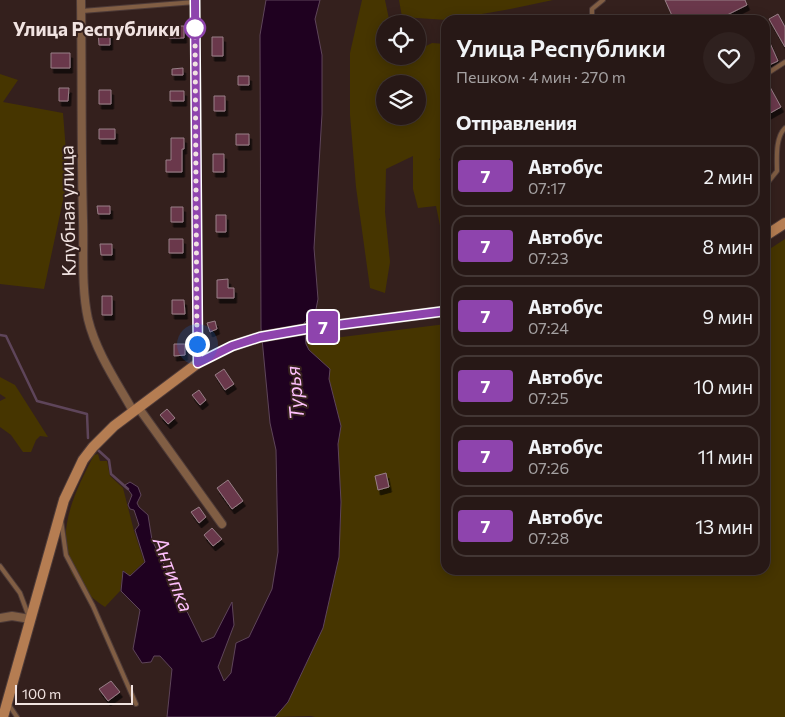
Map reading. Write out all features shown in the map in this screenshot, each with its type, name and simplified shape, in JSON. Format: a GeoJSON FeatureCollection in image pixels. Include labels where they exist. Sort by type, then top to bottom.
{"type":"FeatureCollection","features":[{"type":"Feature","properties":{"kind":"main road"},"geometry":{"type":"LineString","coordinates":[[770,233],[785,223]]}},
{"type":"Feature","properties":{"kind":"main road"},"geometry":{"type":"LineString","coordinates":[[4,710],[64,500],[83,460],[93,447],[135,409],[198,363],[232,346],[260,337],[306,329],[441,312]]}},
{"type":"Feature","properties":{"kind":"street","name":"Клубная улица"},"geometry":{"type":"LineString","coordinates":[[82,0],[82,187],[85,292],[88,318],[96,345],[109,370],[135,409],[222,524]]}},
{"type":"Feature","properties":{"kind":"street"},"geometry":{"type":"LineString","coordinates":[[195,1],[198,363]]}},
{"type":"Feature","properties":{"kind":"street"},"geometry":{"type":"LineString","coordinates":[[0,618],[12,616],[30,619]]}},
{"type":"Feature","properties":{"kind":"lane"},"geometry":{"type":"LineString","coordinates":[[592,15],[592,9],[603,0]]}},
{"type":"Feature","properties":{"kind":"lane"},"geometry":{"type":"LineString","coordinates":[[82,11],[195,1]]}},
{"type":"Feature","properties":{"kind":"lane"},"geometry":{"type":"LineString","coordinates":[[770,72],[785,62]]}},
{"type":"Feature","properties":{"kind":"lane"},"geometry":{"type":"LineString","coordinates":[[770,180],[777,171],[777,152],[781,132],[785,128]]}},
{"type":"Feature","properties":{"kind":"lane"},"geometry":{"type":"LineString","coordinates":[[60,514],[66,555],[94,606],[136,704]]}},
{"type":"Feature","properties":{"kind":"lane"},"geometry":{"type":"LineString","coordinates":[[0,566],[20,593],[30,619]]}},
{"type":"Feature","properties":{"kind":"lane"},"geometry":{"type":"LineString","coordinates":[[4,710],[17,717]]}},
{"type":"Feature","properties":{"kind":"shaded area"},"geometry":{"type":"Polygon","coordinates":[[[362,0],[385,0],[388,15],[376,15],[376,65],[426,65],[426,46],[432,43],[441,44],[441,158],[439,159],[441,162],[441,230],[436,206],[418,208],[413,189],[413,156],[386,169],[385,212],[390,262],[385,293],[370,288],[356,187],[350,115],[350,53],[362,0]]]}},
{"type":"Feature","properties":{"kind":"shaded area"},"geometry":{"type":"Polygon","coordinates":[[[399,0],[553,0],[476,15],[441,15],[441,20],[426,19],[426,15],[402,15],[399,0]]]}},
{"type":"Feature","properties":{"kind":"shaded area"},"geometry":{"type":"Polygon","coordinates":[[[0,74],[18,80],[3,102],[63,113],[68,177],[44,289],[0,284],[0,74]]]}},
{"type":"Feature","properties":{"kind":"shaded area"},"geometry":{"type":"Polygon","coordinates":[[[785,239],[785,717],[275,717],[288,702],[323,628],[339,557],[341,502],[338,444],[341,426],[329,379],[330,369],[308,347],[306,337],[326,339],[441,325],[441,575],[770,575],[770,249],[785,239]]]}},
{"type":"Feature","properties":{"kind":"shaded area"},"geometry":{"type":"Polygon","coordinates":[[[0,377],[15,385],[48,437],[40,436],[36,440],[31,452],[23,452],[11,435],[0,427],[0,401],[6,398],[0,394],[0,377]]]}},
{"type":"Feature","properties":{"kind":"shaded area"},"geometry":{"type":"Polygon","coordinates":[[[98,454],[100,461],[107,461],[110,476],[123,488],[144,562],[129,576],[123,570],[120,591],[105,607],[73,577],[65,543],[68,517],[72,504],[94,455],[98,454]]]}},
{"type":"Feature","properties":{"kind":"water","name":"Турья"},"geometry":{"type":"Polygon","coordinates":[[[266,0],[320,0],[315,19],[322,55],[322,114],[314,248],[318,299],[315,314],[304,323],[306,344],[309,350],[330,369],[329,379],[341,426],[338,444],[341,502],[339,557],[323,628],[288,702],[275,717],[167,717],[172,669],[160,656],[154,656],[151,662],[142,663],[133,649],[140,610],[121,591],[123,571],[130,576],[145,562],[135,530],[139,525],[134,510],[130,509],[128,505],[132,495],[125,485],[130,482],[138,487],[141,495],[137,503],[148,515],[152,540],[202,642],[214,637],[232,602],[234,625],[218,667],[224,681],[231,673],[236,643],[249,637],[272,589],[278,552],[276,450],[270,423],[261,328],[260,35],[266,0]]]}},
{"type":"Feature","properties":{"kind":"building"},"geometry":{"type":"Polygon","coordinates":[[[665,0],[745,0],[747,5],[727,15],[672,15],[665,0]]]}},
{"type":"Feature","properties":{"kind":"building"},"geometry":{"type":"Polygon","coordinates":[[[778,14],[785,27],[785,47],[770,21],[770,18],[778,14]]]}},
{"type":"Feature","properties":{"kind":"building"},"geometry":{"type":"Polygon","coordinates":[[[169,26],[184,26],[184,38],[169,38],[169,26]]]}},
{"type":"Feature","properties":{"kind":"building"},"geometry":{"type":"Polygon","coordinates":[[[98,29],[110,29],[110,45],[99,45],[98,29]]]}},
{"type":"Feature","properties":{"kind":"building"},"geometry":{"type":"Polygon","coordinates":[[[212,37],[223,37],[223,56],[212,56],[212,37]]]}},
{"type":"Feature","properties":{"kind":"building"},"geometry":{"type":"Polygon","coordinates":[[[770,43],[778,61],[770,65],[770,43]]]}},
{"type":"Feature","properties":{"kind":"building"},"geometry":{"type":"Polygon","coordinates":[[[51,53],[70,53],[70,68],[51,68],[51,53]]]}},
{"type":"Feature","properties":{"kind":"building"},"geometry":{"type":"Polygon","coordinates":[[[183,68],[183,75],[172,75],[172,69],[183,68]]]}},
{"type":"Feature","properties":{"kind":"building"},"geometry":{"type":"Polygon","coordinates":[[[238,76],[249,76],[249,85],[238,85],[238,76]]]}},
{"type":"Feature","properties":{"kind":"building"},"geometry":{"type":"Polygon","coordinates":[[[770,87],[781,107],[770,113],[770,87]]]}},
{"type":"Feature","properties":{"kind":"building"},"geometry":{"type":"Polygon","coordinates":[[[59,88],[69,88],[68,101],[59,101],[59,88]]]}},
{"type":"Feature","properties":{"kind":"building"},"geometry":{"type":"Polygon","coordinates":[[[99,90],[111,90],[111,104],[99,104],[99,90]]]}},
{"type":"Feature","properties":{"kind":"building"},"geometry":{"type":"Polygon","coordinates":[[[170,91],[184,91],[184,101],[170,101],[170,91]]]}},
{"type":"Feature","properties":{"kind":"building"},"geometry":{"type":"Polygon","coordinates":[[[214,96],[225,96],[225,111],[214,111],[214,96]]]}},
{"type":"Feature","properties":{"kind":"building"},"geometry":{"type":"Polygon","coordinates":[[[99,129],[115,129],[115,139],[99,139],[99,129]]]}},
{"type":"Feature","properties":{"kind":"building"},"geometry":{"type":"Polygon","coordinates":[[[236,134],[249,134],[249,145],[236,145],[236,134]]]}},
{"type":"Feature","properties":{"kind":"building"},"geometry":{"type":"Polygon","coordinates":[[[171,138],[184,138],[182,172],[166,172],[166,160],[171,160],[171,138]]]}},
{"type":"Feature","properties":{"kind":"building"},"geometry":{"type":"Polygon","coordinates":[[[213,154],[224,154],[224,172],[213,172],[213,154]]]}},
{"type":"Feature","properties":{"kind":"building"},"geometry":{"type":"Polygon","coordinates":[[[97,206],[110,206],[110,214],[98,214],[97,206]]]}},
{"type":"Feature","properties":{"kind":"building"},"geometry":{"type":"Polygon","coordinates":[[[171,207],[183,207],[183,222],[171,222],[171,207]]]}},
{"type":"Feature","properties":{"kind":"building"},"geometry":{"type":"Polygon","coordinates":[[[216,215],[226,215],[226,232],[216,232],[216,215]]]}},
{"type":"Feature","properties":{"kind":"building"},"geometry":{"type":"Polygon","coordinates":[[[169,239],[183,239],[183,253],[169,253],[169,239]]]}},
{"type":"Feature","properties":{"kind":"building"},"geometry":{"type":"Polygon","coordinates":[[[100,244],[112,244],[112,255],[101,255],[100,244]]]}},
{"type":"Feature","properties":{"kind":"building"},"geometry":{"type":"Polygon","coordinates":[[[228,279],[228,288],[234,288],[234,298],[217,298],[217,280],[228,279]]]}},
{"type":"Feature","properties":{"kind":"building"},"geometry":{"type":"Polygon","coordinates":[[[102,296],[112,296],[112,315],[102,315],[102,296]]]}},
{"type":"Feature","properties":{"kind":"building"},"geometry":{"type":"Polygon","coordinates":[[[172,300],[184,300],[185,314],[172,314],[172,300]]]}},
{"type":"Feature","properties":{"kind":"building"},"geometry":{"type":"Polygon","coordinates":[[[215,321],[217,329],[210,332],[207,323],[215,321]]]}},
{"type":"Feature","properties":{"kind":"building"},"geometry":{"type":"Polygon","coordinates":[[[174,344],[185,344],[185,355],[174,356],[174,344]]]}},
{"type":"Feature","properties":{"kind":"building"},"geometry":{"type":"Polygon","coordinates":[[[224,369],[234,384],[225,390],[215,375],[224,369]]]}},
{"type":"Feature","properties":{"kind":"building"},"geometry":{"type":"Polygon","coordinates":[[[199,390],[206,400],[200,405],[192,395],[199,390]]]}},
{"type":"Feature","properties":{"kind":"building"},"geometry":{"type":"Polygon","coordinates":[[[167,409],[175,418],[168,424],[160,415],[167,409]]]}},
{"type":"Feature","properties":{"kind":"building"},"geometry":{"type":"Polygon","coordinates":[[[386,473],[389,487],[378,490],[375,476],[386,473]]]}},
{"type":"Feature","properties":{"kind":"building"},"geometry":{"type":"Polygon","coordinates":[[[228,480],[243,501],[232,509],[217,488],[228,480]]]}},
{"type":"Feature","properties":{"kind":"building"},"geometry":{"type":"Polygon","coordinates":[[[199,507],[206,517],[199,523],[191,512],[199,507]]]}},
{"type":"Feature","properties":{"kind":"building"},"geometry":{"type":"Polygon","coordinates":[[[212,528],[222,539],[213,546],[204,535],[212,528]]]}},
{"type":"Feature","properties":{"kind":"building"},"geometry":{"type":"Polygon","coordinates":[[[111,681],[120,692],[108,701],[99,689],[111,681]]]}},
{"type":"Feature","properties":{"kind":"waterway","name":"Антипка"},"geometry":{"type":"LineString","coordinates":[[0,335],[6,336],[37,401],[87,414],[88,438]]}},
{"type":"Feature","properties":{"kind":"waterway","name":"Антипка"},"geometry":{"type":"LineString","coordinates":[[98,450],[109,460],[111,474],[128,489]]}},
{"type":"Feature","properties":{"kind":"bus line","name":"7"},"geometry":{"type":"LineString","coordinates":[[195,0],[198,363],[232,346],[260,337],[306,329],[441,312]]}},
{"type":"Feature","properties":{"kind":"place","name":"Улица Республики"},"geometry":{"type":"Point","coordinates":[195,28]}},
{"type":"Feature","properties":{"kind":"route"},"geometry":{"type":"LineString","coordinates":[[195,28],[197,344]]}}]}
